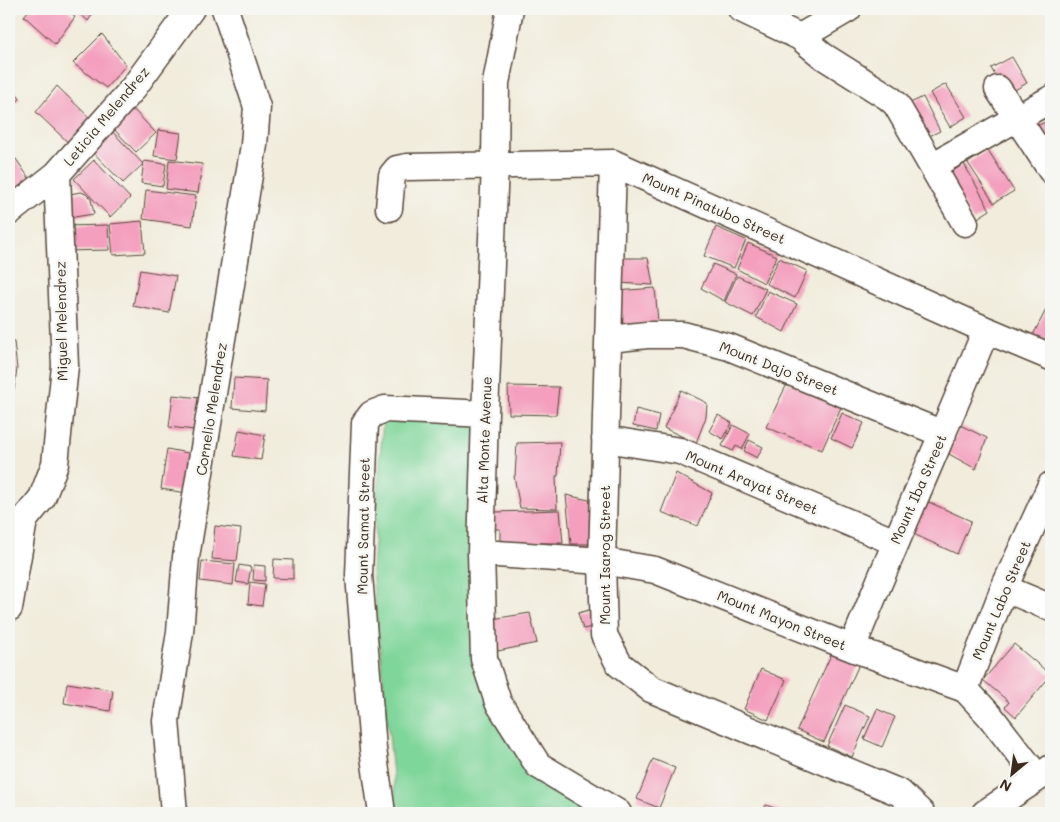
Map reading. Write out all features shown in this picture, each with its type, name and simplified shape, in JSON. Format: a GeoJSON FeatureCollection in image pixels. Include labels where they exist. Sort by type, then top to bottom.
{"type":"FeatureCollection","features":[{"type":"Feature","properties":{"kind":"street","name":"Leticia Melendrez"},"geometry":{"type":"LineString","coordinates":[[9,212],[57,174],[131,91],[191,9]]}},
{"type":"Feature","properties":{"kind":"street","name":"Cornelio Melendrez"},"geometry":{"type":"LineString","coordinates":[[174,813],[166,721],[180,632],[186,557],[254,145],[257,107],[225,9]]}},
{"type":"Feature","properties":{"kind":"street","name":"Alta Monte Avenue"},"geometry":{"type":"LineString","coordinates":[[510,9],[496,83],[495,164],[484,414],[481,553],[484,659],[498,702],[538,765],[618,813]]}},
{"type":"Feature","properties":{"kind":"street"},"geometry":{"type":"LineString","coordinates":[[741,9],[800,37],[823,56],[896,104],[965,223]]}},
{"type":"Feature","properties":{"kind":"street"},"geometry":{"type":"LineString","coordinates":[[800,37],[848,9]]}},
{"type":"Feature","properties":{"kind":"street"},"geometry":{"type":"LineString","coordinates":[[998,89],[1019,118],[1051,170]]}},
{"type":"Feature","properties":{"kind":"street"},"geometry":{"type":"LineString","coordinates":[[932,166],[1051,99]]}},
{"type":"Feature","properties":{"kind":"street","name":"Mount Pinatubo Street"},"geometry":{"type":"LineString","coordinates":[[389,208],[392,174],[397,169],[495,164],[613,163],[986,330],[1051,357]]}},
{"type":"Feature","properties":{"kind":"street","name":"Mount Isarog Street"},"geometry":{"type":"LineString","coordinates":[[613,163],[602,561],[604,635],[619,664],[651,689],[900,793],[921,813]]}},
{"type":"Feature","properties":{"kind":"street","name":"Miguel Melendrez"},"geometry":{"type":"LineString","coordinates":[[9,608],[24,520],[42,498],[56,464],[64,366],[57,174]]}},
{"type":"Feature","properties":{"kind":"street","name":"Mount Iba Street"},"geometry":{"type":"LineString","coordinates":[[852,648],[895,542],[943,434],[986,330]]}},
{"type":"Feature","properties":{"kind":"street","name":"Mount Dajo Street"},"geometry":{"type":"LineString","coordinates":[[609,339],[647,334],[683,335],[728,347],[943,434]]}},
{"type":"Feature","properties":{"kind":"street","name":"Mount Samat Street"},"geometry":{"type":"LineString","coordinates":[[382,813],[373,749],[359,574],[365,423],[372,414],[385,409],[484,414]]}},
{"type":"Feature","properties":{"kind":"street","name":"Mount Arayat Street"},"geometry":{"type":"LineString","coordinates":[[605,439],[680,452],[895,542]]}},
{"type":"Feature","properties":{"kind":"street","name":"Mount Labo Street"},"geometry":{"type":"LineString","coordinates":[[965,689],[1004,588],[1051,485]]}},
{"type":"Feature","properties":{"kind":"street","name":"Mount Mayon Street"},"geometry":{"type":"LineString","coordinates":[[481,553],[602,561],[655,570],[852,648],[965,689],[1045,773]]}},
{"type":"Feature","properties":{"kind":"street"},"geometry":{"type":"LineString","coordinates":[[1004,588],[1051,608]]}},
{"type":"Feature","properties":{"kind":"street"},"geometry":{"type":"LineString","coordinates":[[985,813],[1045,773]]}},
{"type":"Feature","properties":{"kind":"green space"},"geometry":{"type":"Polygon","coordinates":[[[480,419],[490,708],[598,813],[397,813],[372,571],[383,420],[480,419]]]}},
{"type":"Feature","properties":{"kind":"building"},"geometry":{"type":"Polygon","coordinates":[[[30,9],[67,9],[75,17],[55,44],[24,16],[30,9]]]}},
{"type":"Feature","properties":{"kind":"building"},"geometry":{"type":"Polygon","coordinates":[[[75,9],[96,9],[88,21],[75,9]]]}},
{"type":"Feature","properties":{"kind":"building"},"geometry":{"type":"Polygon","coordinates":[[[102,34],[126,65],[106,88],[73,63],[102,34]]]}},
{"type":"Feature","properties":{"kind":"building"},"geometry":{"type":"Polygon","coordinates":[[[1012,57],[1027,83],[1006,95],[991,68],[1012,57]]]}},
{"type":"Feature","properties":{"kind":"building"},"geometry":{"type":"Polygon","coordinates":[[[9,83],[20,99],[9,109],[9,83]]]}},
{"type":"Feature","properties":{"kind":"building"},"geometry":{"type":"Polygon","coordinates":[[[946,84],[966,117],[950,127],[930,93],[946,84]]]}},
{"type":"Feature","properties":{"kind":"building"},"geometry":{"type":"Polygon","coordinates":[[[57,86],[95,123],[72,146],[36,112],[57,86]]]}},
{"type":"Feature","properties":{"kind":"building"},"geometry":{"type":"Polygon","coordinates":[[[923,97],[940,131],[923,139],[906,105],[923,97]]]}},
{"type":"Feature","properties":{"kind":"building"},"geometry":{"type":"Polygon","coordinates":[[[129,105],[156,133],[136,152],[109,124],[129,105]]]}},
{"type":"Feature","properties":{"kind":"building"},"geometry":{"type":"Polygon","coordinates":[[[1050,120],[1051,123],[1051,154],[1034,127],[1050,120]]]}},
{"type":"Feature","properties":{"kind":"building"},"geometry":{"type":"Polygon","coordinates":[[[108,127],[143,164],[123,183],[88,147],[108,127]]]}},
{"type":"Feature","properties":{"kind":"building"},"geometry":{"type":"Polygon","coordinates":[[[158,130],[181,133],[177,159],[154,156],[158,130]]]}},
{"type":"Feature","properties":{"kind":"building"},"geometry":{"type":"Polygon","coordinates":[[[988,150],[1014,191],[994,203],[968,163],[988,150]]]}},
{"type":"Feature","properties":{"kind":"building"},"geometry":{"type":"Polygon","coordinates":[[[9,153],[16,159],[35,187],[9,211],[9,153]]]}},
{"type":"Feature","properties":{"kind":"building"},"geometry":{"type":"Polygon","coordinates":[[[94,160],[130,198],[110,217],[74,179],[94,160]]]}},
{"type":"Feature","properties":{"kind":"building"},"geometry":{"type":"Polygon","coordinates":[[[169,160],[202,164],[198,193],[166,189],[169,160]]]}},
{"type":"Feature","properties":{"kind":"building"},"geometry":{"type":"Polygon","coordinates":[[[144,161],[166,164],[163,186],[141,183],[144,161]]]}},
{"type":"Feature","properties":{"kind":"building"},"geometry":{"type":"Polygon","coordinates":[[[964,164],[990,210],[973,221],[947,175],[964,164]]]}},
{"type":"Feature","properties":{"kind":"building"},"geometry":{"type":"Polygon","coordinates":[[[146,190],[196,196],[192,226],[143,219],[146,190]]]}},
{"type":"Feature","properties":{"kind":"building"},"geometry":{"type":"Polygon","coordinates":[[[81,192],[91,199],[94,214],[68,218],[64,195],[81,192]]]}},
{"type":"Feature","properties":{"kind":"building"},"geometry":{"type":"Polygon","coordinates":[[[142,221],[145,253],[113,255],[110,224],[142,221]]]}},
{"type":"Feature","properties":{"kind":"building"},"geometry":{"type":"Polygon","coordinates":[[[108,225],[109,250],[65,251],[64,226],[108,225]]]}},
{"type":"Feature","properties":{"kind":"building"},"geometry":{"type":"Polygon","coordinates":[[[716,227],[746,240],[734,268],[704,256],[716,227]]]}},
{"type":"Feature","properties":{"kind":"building"},"geometry":{"type":"Polygon","coordinates":[[[748,243],[777,256],[764,283],[737,269],[748,243]]]}},
{"type":"Feature","properties":{"kind":"building"},"geometry":{"type":"Polygon","coordinates":[[[617,258],[648,258],[653,285],[618,283],[617,258]]]}},
{"type":"Feature","properties":{"kind":"building"},"geometry":{"type":"Polygon","coordinates":[[[779,258],[807,271],[795,298],[767,284],[779,258]]]}},
{"type":"Feature","properties":{"kind":"building"},"geometry":{"type":"Polygon","coordinates":[[[713,264],[736,274],[724,301],[701,288],[713,264]]]}},
{"type":"Feature","properties":{"kind":"building"},"geometry":{"type":"Polygon","coordinates":[[[140,270],[176,276],[169,313],[133,306],[140,270]]]}},
{"type":"Feature","properties":{"kind":"building"},"geometry":{"type":"Polygon","coordinates":[[[737,276],[766,289],[753,316],[725,302],[737,276]]]}},
{"type":"Feature","properties":{"kind":"building"},"geometry":{"type":"Polygon","coordinates":[[[655,288],[658,322],[620,326],[617,291],[655,288]]]}},
{"type":"Feature","properties":{"kind":"building"},"geometry":{"type":"Polygon","coordinates":[[[768,291],[797,304],[784,332],[756,317],[768,291]]]}},
{"type":"Feature","properties":{"kind":"building"},"geometry":{"type":"Polygon","coordinates":[[[1051,300],[1051,345],[1033,335],[1051,300]]]}},
{"type":"Feature","properties":{"kind":"building"},"geometry":{"type":"Polygon","coordinates":[[[9,342],[14,342],[17,369],[14,390],[9,389],[9,342]]]}},
{"type":"Feature","properties":{"kind":"building"},"geometry":{"type":"Polygon","coordinates":[[[234,378],[267,380],[265,411],[232,408],[234,378]]]}},
{"type":"Feature","properties":{"kind":"building"},"geometry":{"type":"Polygon","coordinates":[[[788,382],[842,405],[822,450],[766,427],[788,382]]]}},
{"type":"Feature","properties":{"kind":"building"},"geometry":{"type":"Polygon","coordinates":[[[508,386],[559,387],[556,415],[509,414],[508,386]]]}},
{"type":"Feature","properties":{"kind":"building"},"geometry":{"type":"Polygon","coordinates":[[[681,390],[707,403],[706,417],[696,443],[664,428],[681,390]]]}},
{"type":"Feature","properties":{"kind":"building"},"geometry":{"type":"Polygon","coordinates":[[[173,395],[200,398],[195,430],[169,427],[173,395]]]}},
{"type":"Feature","properties":{"kind":"building"},"geometry":{"type":"Polygon","coordinates":[[[636,409],[659,415],[656,431],[633,426],[636,409]]]}},
{"type":"Feature","properties":{"kind":"building"},"geometry":{"type":"Polygon","coordinates":[[[842,413],[864,423],[852,448],[831,438],[842,413]]]}},
{"type":"Feature","properties":{"kind":"building"},"geometry":{"type":"Polygon","coordinates":[[[718,415],[732,423],[723,439],[709,431],[718,415]]]}},
{"type":"Feature","properties":{"kind":"building"},"geometry":{"type":"Polygon","coordinates":[[[733,425],[750,434],[742,449],[736,446],[733,451],[722,446],[733,425]]]}},
{"type":"Feature","properties":{"kind":"building"},"geometry":{"type":"Polygon","coordinates":[[[960,425],[987,438],[976,469],[949,454],[960,425]]]}},
{"type":"Feature","properties":{"kind":"building"},"geometry":{"type":"Polygon","coordinates":[[[239,430],[265,435],[261,460],[234,456],[239,430]]]}},
{"type":"Feature","properties":{"kind":"building"},"geometry":{"type":"Polygon","coordinates":[[[749,440],[763,447],[757,458],[744,451],[749,440]]]}},
{"type":"Feature","properties":{"kind":"building"},"geometry":{"type":"Polygon","coordinates":[[[560,442],[558,476],[556,476],[557,509],[520,508],[514,476],[517,443],[560,442]]]}},
{"type":"Feature","properties":{"kind":"building"},"geometry":{"type":"Polygon","coordinates":[[[167,449],[193,454],[187,493],[161,489],[167,449]]]}},
{"type":"Feature","properties":{"kind":"building"},"geometry":{"type":"Polygon","coordinates":[[[676,473],[712,493],[698,526],[661,512],[676,473]]]}},
{"type":"Feature","properties":{"kind":"building"},"geometry":{"type":"Polygon","coordinates":[[[566,495],[598,502],[598,544],[571,544],[566,495]]]}},
{"type":"Feature","properties":{"kind":"building"},"geometry":{"type":"Polygon","coordinates":[[[922,499],[971,521],[957,554],[907,531],[922,499]]]}},
{"type":"Feature","properties":{"kind":"building"},"geometry":{"type":"Polygon","coordinates":[[[560,510],[563,543],[500,543],[500,529],[495,529],[495,512],[560,510]]]}},
{"type":"Feature","properties":{"kind":"building"},"geometry":{"type":"Polygon","coordinates":[[[215,526],[241,529],[237,561],[212,559],[215,526]]]}},
{"type":"Feature","properties":{"kind":"building"},"geometry":{"type":"Polygon","coordinates":[[[274,559],[293,560],[293,579],[273,578],[274,559]]]}},
{"type":"Feature","properties":{"kind":"building"},"geometry":{"type":"Polygon","coordinates":[[[202,561],[235,564],[233,585],[200,581],[202,561]]]}},
{"type":"Feature","properties":{"kind":"building"},"geometry":{"type":"Polygon","coordinates":[[[239,565],[251,567],[248,584],[236,582],[239,565]]]}},
{"type":"Feature","properties":{"kind":"building"},"geometry":{"type":"Polygon","coordinates":[[[254,565],[265,566],[265,581],[253,580],[254,565]]]}},
{"type":"Feature","properties":{"kind":"building"},"geometry":{"type":"Polygon","coordinates":[[[250,582],[265,584],[262,606],[248,604],[250,582]]]}},
{"type":"Feature","properties":{"kind":"building"},"geometry":{"type":"Polygon","coordinates":[[[593,609],[597,626],[583,629],[578,613],[593,609]]]}},
{"type":"Feature","properties":{"kind":"building"},"geometry":{"type":"Polygon","coordinates":[[[530,613],[537,643],[498,651],[492,619],[530,613]]]}},
{"type":"Feature","properties":{"kind":"building"},"geometry":{"type":"Polygon","coordinates":[[[1014,644],[1051,675],[1016,717],[1005,707],[1009,702],[983,680],[1014,644]]]}},
{"type":"Feature","properties":{"kind":"building"},"geometry":{"type":"Polygon","coordinates":[[[834,648],[861,660],[824,742],[797,730],[834,648]]]}},
{"type":"Feature","properties":{"kind":"building"},"geometry":{"type":"Polygon","coordinates":[[[761,669],[786,680],[768,720],[744,709],[761,669]]]}},
{"type":"Feature","properties":{"kind":"building"},"geometry":{"type":"Polygon","coordinates":[[[67,683],[113,690],[110,711],[64,703],[67,683]]]}},
{"type":"Feature","properties":{"kind":"building"},"geometry":{"type":"Polygon","coordinates":[[[845,705],[870,716],[852,757],[827,746],[845,705]]]}},
{"type":"Feature","properties":{"kind":"building"},"geometry":{"type":"Polygon","coordinates":[[[877,709],[895,717],[882,747],[864,739],[877,709]]]}},
{"type":"Feature","properties":{"kind":"building"},"geometry":{"type":"Polygon","coordinates":[[[653,759],[675,768],[659,808],[637,799],[653,759]]]}},
{"type":"Feature","properties":{"kind":"building"},"geometry":{"type":"Polygon","coordinates":[[[766,805],[787,813],[762,813],[766,805]]]}}]}
